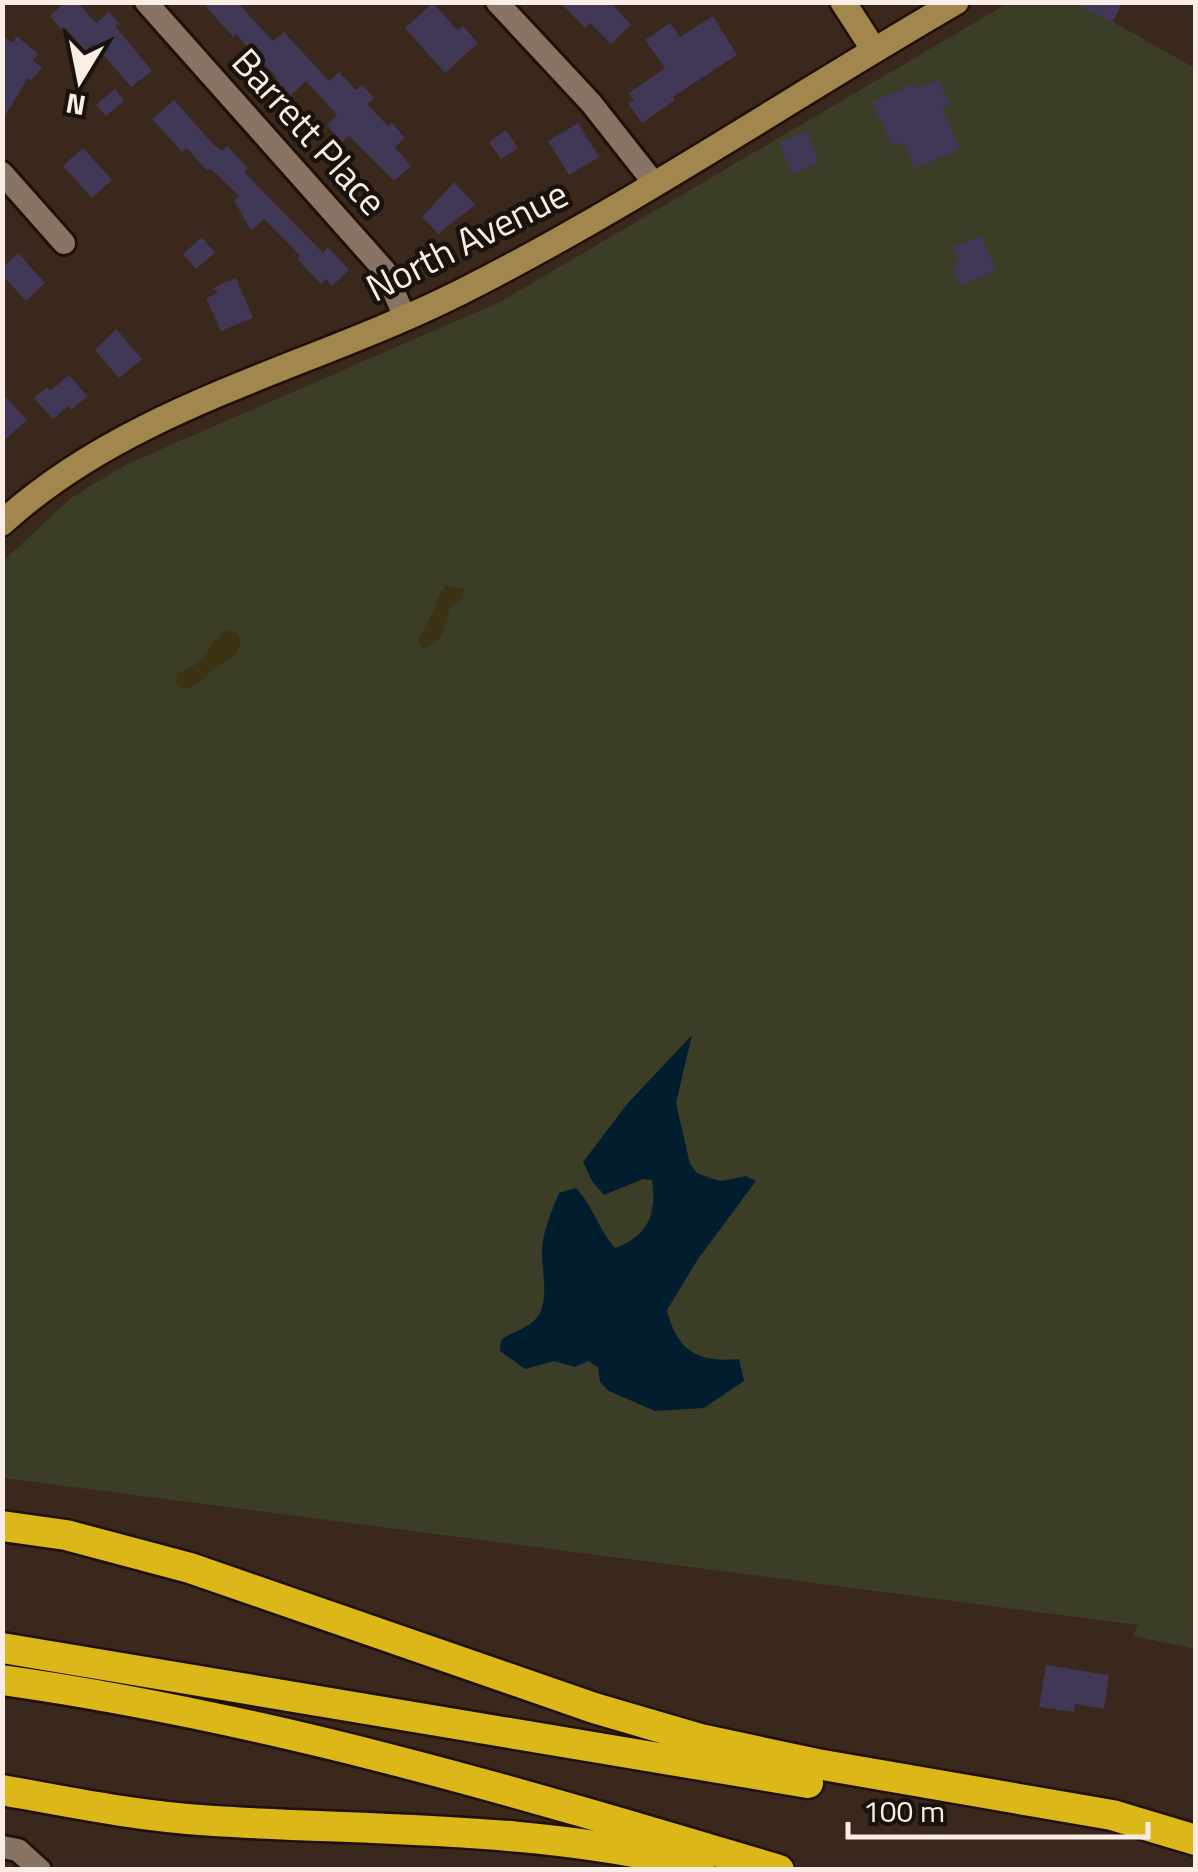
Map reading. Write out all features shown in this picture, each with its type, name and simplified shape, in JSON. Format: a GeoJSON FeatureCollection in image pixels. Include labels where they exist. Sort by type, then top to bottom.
{"type":"FeatureCollection","features":[{"type":"Feature","properties":{"kind":"highway"},"geometry":{"type":"LineString","coordinates":[[2,1526],[66,1534],[190,1568],[594,1708],[700,1739],[775,1757],[1112,1815],[1196,1840]]}},
{"type":"Feature","properties":{"kind":"highway"},"geometry":{"type":"LineString","coordinates":[[2,1648],[1196,1848]]}},
{"type":"Feature","properties":{"kind":"highway"},"geometry":{"type":"LineString","coordinates":[[2,1680],[185,1710],[311,1737],[459,1775],[779,1870]]}},
{"type":"Feature","properties":{"kind":"highway"},"geometry":{"type":"LineString","coordinates":[[2,1790],[182,1819],[550,1839],[657,1856],[714,1870]]}},
{"type":"Feature","properties":{"kind":"main road"},"geometry":{"type":"LineString","coordinates":[[844,2],[874,50]]}},
{"type":"Feature","properties":{"kind":"main road","name":"North Avenue"},"geometry":{"type":"LineString","coordinates":[[2,523],[46,486],[130,434],[405,318],[515,264],[956,2]]}},
{"type":"Feature","properties":{"kind":"street","name":"Barrett Place"},"geometry":{"type":"LineString","coordinates":[[146,2],[386,271],[405,318]]}},
{"type":"Feature","properties":{"kind":"street"},"geometry":{"type":"LineString","coordinates":[[497,2],[591,104],[654,183]]}},
{"type":"Feature","properties":{"kind":"street"},"geometry":{"type":"LineString","coordinates":[[2,173],[64,243]]}},
{"type":"Feature","properties":{"kind":"street"},"geometry":{"type":"LineString","coordinates":[[2,1848],[18,1850],[40,1870]]}},
{"type":"Feature","properties":{"kind":"green space"},"geometry":{"type":"Polygon","coordinates":[[[1008,3],[1079,3],[1195,68],[1195,1649],[1133,1636],[1138,1625],[3,1478],[3,561],[71,498],[127,464],[500,302],[1008,3]]]}},
{"type":"Feature","properties":{"kind":"sand"},"geometry":{"type":"Polygon","coordinates":[[[446,585],[464,589],[463,598],[449,609],[439,638],[424,648],[417,641],[446,585]]]}},
{"type":"Feature","properties":{"kind":"sand"},"geometry":{"type":"Polygon","coordinates":[[[232,630],[241,644],[236,654],[188,689],[181,688],[176,682],[178,673],[197,664],[223,631],[232,630]]]}},
{"type":"Feature","properties":{"kind":"water"},"geometry":{"type":"Polygon","coordinates":[[[692,1035],[676,1103],[690,1164],[697,1173],[710,1178],[722,1181],[746,1176],[756,1181],[698,1259],[667,1310],[683,1345],[712,1359],[739,1359],[744,1381],[704,1408],[655,1411],[609,1391],[600,1382],[598,1367],[588,1361],[575,1367],[554,1361],[525,1369],[500,1351],[501,1340],[528,1325],[540,1313],[543,1241],[559,1193],[576,1188],[615,1248],[635,1237],[648,1223],[653,1204],[652,1180],[643,1179],[604,1195],[583,1162],[628,1103],[692,1035]]]}},
{"type":"Feature","properties":{"kind":"building"},"geometry":{"type":"Polygon","coordinates":[[[65,2],[77,2],[96,23],[109,12],[119,23],[115,26],[152,71],[131,87],[94,44],[85,51],[50,16],[65,2]]]}},
{"type":"Feature","properties":{"kind":"building"},"geometry":{"type":"Polygon","coordinates":[[[202,2],[237,2],[273,41],[284,32],[329,81],[339,72],[356,90],[362,85],[374,98],[367,104],[405,138],[395,147],[411,166],[394,181],[349,136],[342,142],[327,125],[337,115],[306,81],[289,97],[274,81],[277,78],[202,2]]]}},
{"type":"Feature","properties":{"kind":"building"},"geometry":{"type":"Polygon","coordinates":[[[560,2],[610,2],[631,25],[611,44],[590,23],[585,28],[560,2]]]}},
{"type":"Feature","properties":{"kind":"building"},"geometry":{"type":"Polygon","coordinates":[[[1074,2],[1123,2],[1112,23],[1074,2]]]}},
{"type":"Feature","properties":{"kind":"building"},"geometry":{"type":"Polygon","coordinates":[[[433,3],[458,31],[463,26],[478,43],[445,73],[405,28],[433,3]]]}},
{"type":"Feature","properties":{"kind":"building"},"geometry":{"type":"Polygon","coordinates":[[[713,16],[737,55],[673,97],[675,100],[642,123],[628,103],[634,100],[629,93],[665,68],[645,40],[670,23],[680,37],[713,16]]]}},
{"type":"Feature","properties":{"kind":"building"},"geometry":{"type":"Polygon","coordinates":[[[2,35],[12,43],[17,36],[38,54],[33,60],[42,68],[31,80],[28,78],[2,121],[2,35]]]}},
{"type":"Feature","properties":{"kind":"building"},"geometry":{"type":"Polygon","coordinates":[[[938,79],[950,105],[942,108],[960,149],[915,169],[903,142],[892,146],[872,102],[913,84],[916,89],[938,79]]]}},
{"type":"Feature","properties":{"kind":"building"},"geometry":{"type":"Polygon","coordinates":[[[115,89],[124,101],[106,116],[96,105],[115,89]]]}},
{"type":"Feature","properties":{"kind":"building"},"geometry":{"type":"Polygon","coordinates":[[[174,100],[213,144],[222,151],[227,146],[248,168],[244,172],[323,253],[328,247],[349,270],[332,286],[326,279],[321,284],[264,219],[251,231],[234,200],[239,196],[211,169],[207,171],[187,148],[182,152],[152,119],[174,100]]]}},
{"type":"Feature","properties":{"kind":"building"},"geometry":{"type":"Polygon","coordinates":[[[578,123],[599,157],[569,175],[548,141],[578,123]]]}},
{"type":"Feature","properties":{"kind":"building"},"geometry":{"type":"Polygon","coordinates":[[[506,130],[518,148],[501,159],[489,142],[506,130]]]}},
{"type":"Feature","properties":{"kind":"building"},"geometry":{"type":"Polygon","coordinates":[[[806,131],[819,162],[793,174],[779,143],[806,131]]]}},
{"type":"Feature","properties":{"kind":"building"},"geometry":{"type":"Polygon","coordinates":[[[83,148],[112,180],[92,198],[63,166],[83,148]]]}},
{"type":"Feature","properties":{"kind":"building"},"geometry":{"type":"Polygon","coordinates":[[[454,182],[475,205],[438,234],[422,217],[454,182]]]}},
{"type":"Feature","properties":{"kind":"building"},"geometry":{"type":"Polygon","coordinates":[[[981,236],[996,270],[960,286],[952,267],[959,264],[952,248],[981,236]]]}},
{"type":"Feature","properties":{"kind":"building"},"geometry":{"type":"Polygon","coordinates":[[[202,237],[215,253],[196,269],[183,254],[202,237]]]}},
{"type":"Feature","properties":{"kind":"building"},"geometry":{"type":"Polygon","coordinates":[[[18,253],[45,283],[26,301],[2,275],[2,268],[18,253]]]}},
{"type":"Feature","properties":{"kind":"building"},"geometry":{"type":"Polygon","coordinates":[[[236,278],[253,318],[221,331],[206,298],[218,293],[213,288],[236,278]]]}},
{"type":"Feature","properties":{"kind":"building"},"geometry":{"type":"Polygon","coordinates":[[[116,329],[142,359],[119,378],[95,350],[116,329]]]}},
{"type":"Feature","properties":{"kind":"building"},"geometry":{"type":"Polygon","coordinates":[[[69,375],[87,396],[53,419],[34,398],[69,375]]]}},
{"type":"Feature","properties":{"kind":"building"},"geometry":{"type":"Polygon","coordinates":[[[2,393],[27,420],[2,442],[2,393]]]}},
{"type":"Feature","properties":{"kind":"building"},"geometry":{"type":"Polygon","coordinates":[[[1046,1665],[1109,1675],[1104,1709],[1075,1704],[1074,1712],[1039,1707],[1046,1665]]]}}]}
